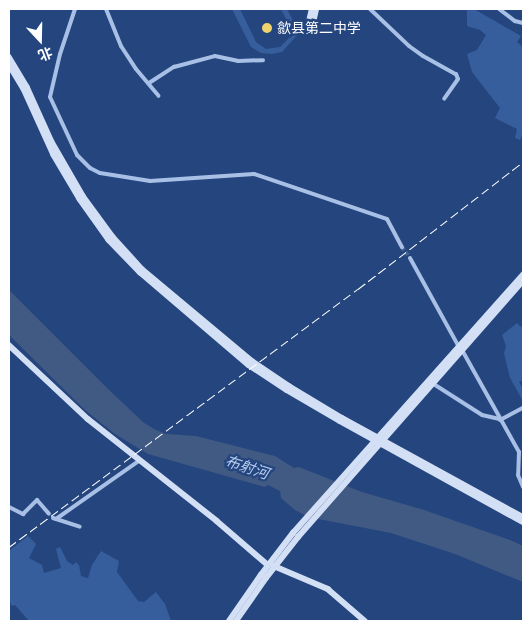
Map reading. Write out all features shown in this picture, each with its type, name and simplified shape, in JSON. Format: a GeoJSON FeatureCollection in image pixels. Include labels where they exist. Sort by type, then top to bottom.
{"type":"FeatureCollection","features":[{"type":"Feature","properties":{"kind":"main road"},"geometry":{"type":"LineString","coordinates":[[312,9],[310,27],[316,9]]}},
{"type":"Feature","properties":{"kind":"main road"},"geometry":{"type":"LineString","coordinates":[[9,57],[27,87],[52,142],[77,186],[105,228],[128,255],[252,361],[308,398],[523,522]]}},
{"type":"Feature","properties":{"kind":"main road"},"geometry":{"type":"LineString","coordinates":[[9,64],[73,188],[102,230],[128,261],[249,364],[306,402],[523,517]]}},
{"type":"Feature","properties":{"kind":"main road"},"geometry":{"type":"LineString","coordinates":[[229,621],[303,526],[523,274]]}},
{"type":"Feature","properties":{"kind":"main road"},"geometry":{"type":"LineString","coordinates":[[379,440],[432,383],[460,348],[523,281]]}},
{"type":"Feature","properties":{"kind":"main road"},"geometry":{"type":"LineString","coordinates":[[9,345],[76,409],[218,521],[271,566],[328,589],[365,621]]}},
{"type":"Feature","properties":{"kind":"main road"},"geometry":{"type":"LineString","coordinates":[[236,621],[271,566]]}},
{"type":"Feature","properties":{"kind":"street"},"geometry":{"type":"LineString","coordinates":[[75,9],[60,54],[50,97],[77,155],[90,168],[100,173],[150,181],[254,174],[387,219],[402,247]]}},
{"type":"Feature","properties":{"kind":"street"},"geometry":{"type":"LineString","coordinates":[[106,9],[121,46],[136,69],[159,96]]}},
{"type":"Feature","properties":{"kind":"street"},"geometry":{"type":"LineString","coordinates":[[370,9],[408,46],[457,75],[458,79],[444,99]]}},
{"type":"Feature","properties":{"kind":"street"},"geometry":{"type":"LineString","coordinates":[[499,9],[514,21],[523,23]]}},
{"type":"Feature","properties":{"kind":"street"},"geometry":{"type":"LineString","coordinates":[[148,83],[176,66],[215,56],[238,61],[263,60]]}},
{"type":"Feature","properties":{"kind":"street"},"geometry":{"type":"LineString","coordinates":[[410,258],[519,452],[521,463],[519,478],[523,487]]}},
{"type":"Feature","properties":{"kind":"street"},"geometry":{"type":"LineString","coordinates":[[432,383],[482,415],[500,419],[523,408]]}},
{"type":"Feature","properties":{"kind":"street"},"geometry":{"type":"LineString","coordinates":[[80,527],[54,519],[140,460]]}},
{"type":"Feature","properties":{"kind":"street"},"geometry":{"type":"LineString","coordinates":[[9,507],[22,514],[37,500],[49,514]]}},
{"type":"Feature","properties":{"kind":"shaded area"},"geometry":{"type":"Polygon","coordinates":[[[232,9],[240,9],[256,42],[266,49],[280,47],[289,38],[289,25],[281,9],[287,9],[299,33],[282,52],[272,54],[261,53],[251,47],[232,9]]]}},
{"type":"Feature","properties":{"kind":"shaded area"},"geometry":{"type":"Polygon","coordinates":[[[467,9],[474,9],[521,36],[517,42],[523,47],[523,132],[520,140],[515,138],[517,129],[495,118],[500,108],[472,72],[467,54],[477,50],[486,35],[480,30],[467,26],[467,9]]]}},
{"type":"Feature","properties":{"kind":"shaded area"},"geometry":{"type":"Polygon","coordinates":[[[517,323],[521,327],[523,325],[523,380],[519,382],[523,389],[523,401],[510,378],[504,353],[506,346],[502,335],[517,323]]]}},
{"type":"Feature","properties":{"kind":"shaded area"},"geometry":{"type":"Polygon","coordinates":[[[28,536],[36,544],[29,558],[42,565],[44,573],[61,568],[56,549],[60,547],[67,561],[73,565],[76,562],[79,565],[81,576],[88,578],[92,565],[101,551],[119,561],[117,572],[138,601],[144,602],[156,592],[165,604],[171,621],[29,621],[15,605],[12,606],[9,600],[9,551],[28,536]]]}},
{"type":"Feature","properties":{"kind":"water","name":"布射河"},"geometry":{"type":"Polygon","coordinates":[[[9,290],[107,388],[143,422],[154,429],[166,434],[196,436],[275,456],[294,468],[299,467],[362,492],[424,510],[510,540],[523,546],[523,582],[455,554],[391,533],[308,517],[295,510],[281,498],[280,491],[268,485],[265,487],[148,454],[115,434],[85,410],[9,335],[9,290]]]}},
{"type":"Feature","properties":{"kind":"tunnel"},"geometry":{"type":"LineString","coordinates":[[402,247],[410,258]]}},
{"type":"Feature","properties":{"kind":"railway"},"geometry":{"type":"LineString","coordinates":[[9,547],[358,289],[523,162]]}},
{"type":"Feature","properties":{"kind":"place","name":"歙县第二中学"},"geometry":{"type":"Point","coordinates":[267,28]}}]}
